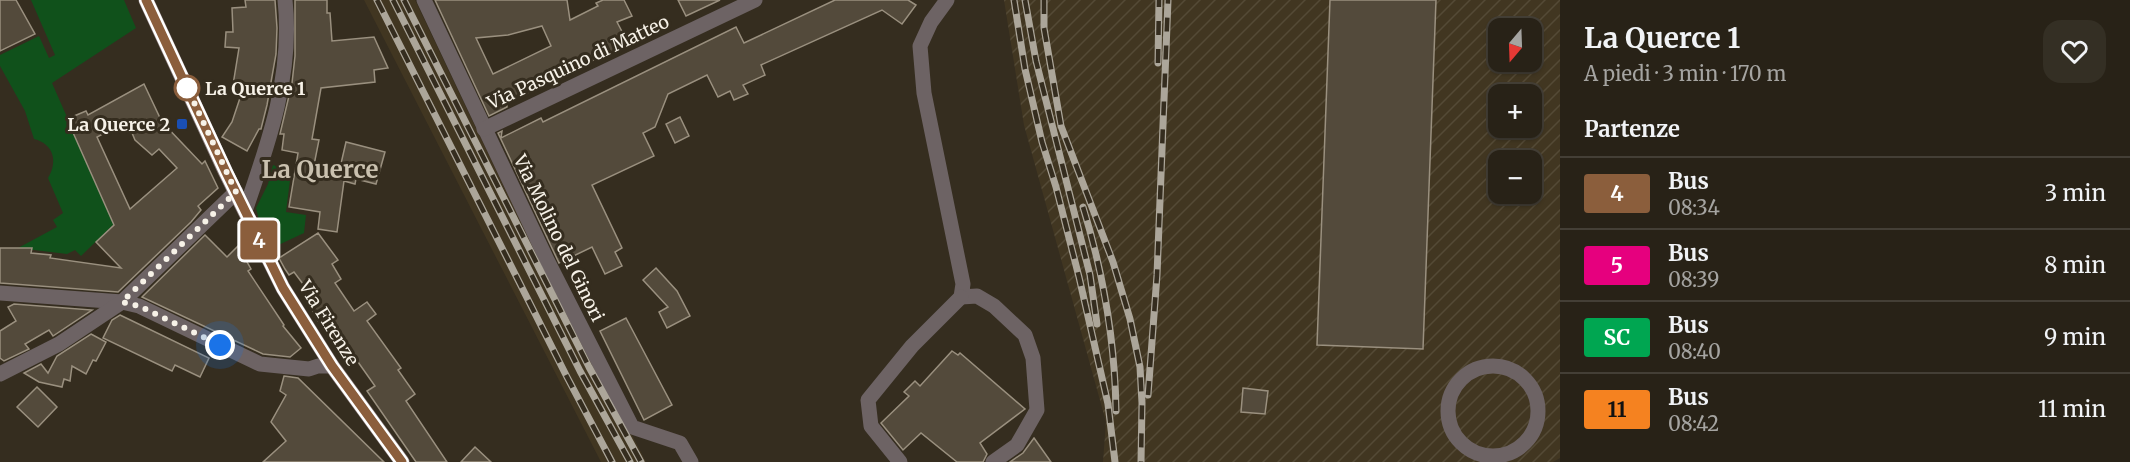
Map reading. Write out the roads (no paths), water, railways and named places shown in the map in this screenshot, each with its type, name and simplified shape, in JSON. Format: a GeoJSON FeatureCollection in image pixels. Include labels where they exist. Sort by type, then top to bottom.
{"type":"FeatureCollection","features":[{"type":"Feature","properties":{"kind":"main road","name":"Via Firenze"},"geometry":{"type":"LineString","coordinates":[[146,0],[283,288],[332,366],[402,462]]}},
{"type":"Feature","properties":{"kind":"street","name":"Via Molino del Ginori"},"geometry":{"type":"LineString","coordinates":[[424,0],[483,129],[632,427],[680,443],[691,462]]}},
{"type":"Feature","properties":{"kind":"street","name":"Via Pasquino di Matteo"},"geometry":{"type":"LineString","coordinates":[[483,129],[755,0]]}},
{"type":"Feature","properties":{"kind":"street"},"geometry":{"type":"LineString","coordinates":[[947,0],[931,22],[920,46],[924,93],[963,284],[962,297]]}},
{"type":"Feature","properties":{"kind":"street"},"geometry":{"type":"LineString","coordinates":[[245,211],[268,147],[279,100],[287,51],[286,4]]}},
{"type":"Feature","properties":{"kind":"street"},"geometry":{"type":"LineString","coordinates":[[0,374],[59,344],[122,302],[236,192]]}},
{"type":"Feature","properties":{"kind":"street"},"geometry":{"type":"LineString","coordinates":[[0,293],[122,302],[139,306],[261,364],[309,369],[318,366],[332,366]]}},
{"type":"Feature","properties":{"kind":"street"},"geometry":{"type":"LineString","coordinates":[[900,462],[871,426],[868,400],[912,346],[962,297],[977,296],[994,306],[1025,335],[1033,358],[1037,410],[1017,445],[993,462]]}},
{"type":"Feature","properties":{"kind":"street"},"geometry":{"type":"LineString","coordinates":[[1486,367],[1500,367],[1513,371],[1532,387],[1537,399],[1539,411],[1532,435],[1511,457],[1478,453],[1469,455],[1451,424],[1449,406],[1452,394],[1461,381],[1474,371],[1486,367]]}},
{"type":"Feature","properties":{"kind":"railway"},"geometry":{"type":"LineString","coordinates":[[377,0],[612,462]]}},
{"type":"Feature","properties":{"kind":"railway"},"geometry":{"type":"LineString","coordinates":[[393,0],[580,371],[630,462]]}},
{"type":"Feature","properties":{"kind":"railway"},"geometry":{"type":"LineString","coordinates":[[404,0],[589,367],[641,462]]}},
{"type":"Feature","properties":{"kind":"railway"},"geometry":{"type":"LineString","coordinates":[[1014,0],[1025,69],[1042,142],[1079,277],[1108,404],[1115,462]]}},
{"type":"Feature","properties":{"kind":"railway"},"geometry":{"type":"LineString","coordinates":[[1025,0],[1036,61],[1090,275],[1097,324]]}},
{"type":"Feature","properties":{"kind":"railway"},"geometry":{"type":"LineString","coordinates":[[1044,0],[1044,28],[1061,126],[1113,262],[1130,319],[1140,367],[1141,462]]}},
{"type":"Feature","properties":{"kind":"railway"},"geometry":{"type":"LineString","coordinates":[[1158,63],[1159,0]]}},
{"type":"Feature","properties":{"kind":"railway"},"geometry":{"type":"LineString","coordinates":[[1148,395],[1157,275],[1168,0]]}},
{"type":"Feature","properties":{"kind":"railway"},"geometry":{"type":"LineString","coordinates":[[1083,207],[1107,308],[1116,411]]}},
{"type":"Feature","properties":{"kind":"place","name":"La Querce 1"},"geometry":{"type":"Point","coordinates":[187,88]}},
{"type":"Feature","properties":{"kind":"place","name":"La Querce 2"},"geometry":{"type":"Point","coordinates":[182,124]}},
{"type":"Feature","properties":{"kind":"district","name":"La Querce"},"geometry":{"type":"Point","coordinates":[320,169]}}]}
